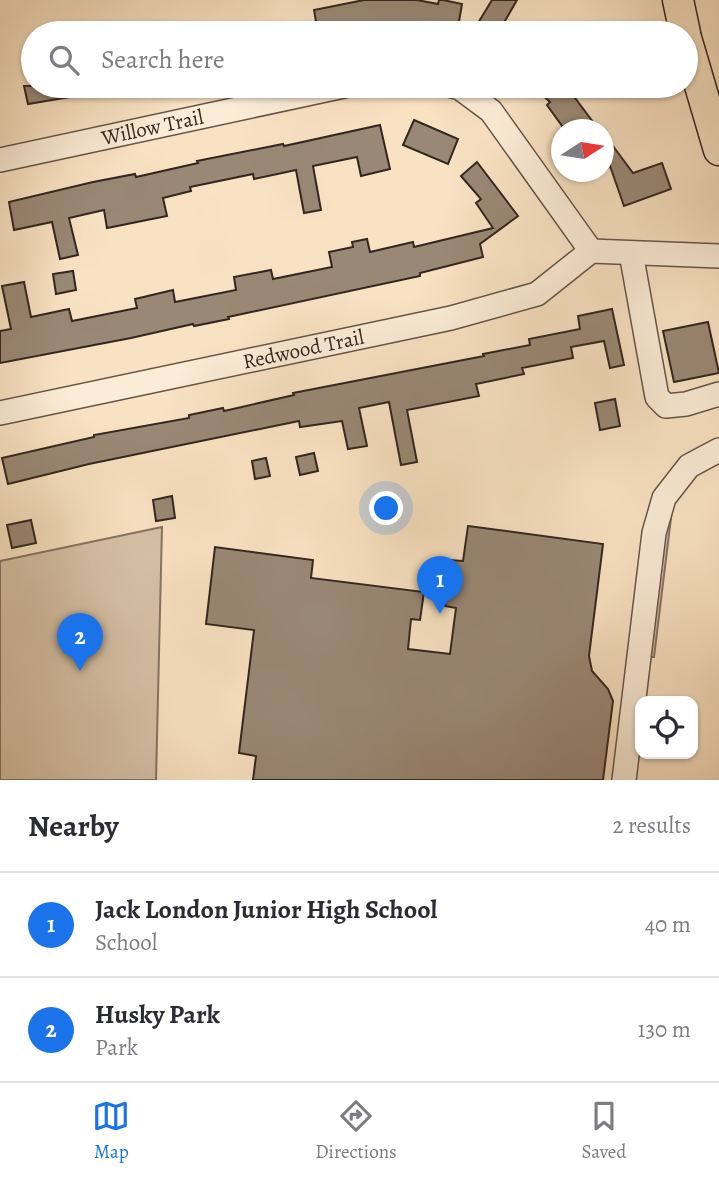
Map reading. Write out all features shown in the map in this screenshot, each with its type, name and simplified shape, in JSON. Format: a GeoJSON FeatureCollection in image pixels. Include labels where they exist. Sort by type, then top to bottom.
{"type":"FeatureCollection","features":[{"type":"Feature","properties":{"kind":"main road"},"geometry":{"type":"LineString","coordinates":[[678,0],[682,21]]}},
{"type":"Feature","properties":{"kind":"main road"},"geometry":{"type":"LineString","coordinates":[[698,79],[719,149]]}},
{"type":"Feature","properties":{"kind":"street","name":"Willow Trail"},"geometry":{"type":"LineString","coordinates":[[0,160],[288,98]]}},
{"type":"Feature","properties":{"kind":"street"},"geometry":{"type":"LineString","coordinates":[[473,98],[491,111],[591,251],[719,256]]}},
{"type":"Feature","properties":{"kind":"street","name":"Redwood Trail"},"geometry":{"type":"LineString","coordinates":[[0,413],[451,318],[537,294],[591,251]]}},
{"type":"Feature","properties":{"kind":"street"},"geometry":{"type":"LineString","coordinates":[[631,253],[657,397],[666,406],[686,404],[719,394]]}},
{"type":"Feature","properties":{"kind":"street"},"geometry":{"type":"LineString","coordinates":[[624,780],[654,533],[664,498],[689,466],[719,450]]}},
{"type":"Feature","properties":{"kind":"shaded area"},"geometry":{"type":"Polygon","coordinates":[[[672,510],[654,657],[650,657],[665,535],[672,510]]]}},
{"type":"Feature","properties":{"kind":"shaded area"},"geometry":{"type":"Polygon","coordinates":[[[162,527],[156,780],[0,780],[0,561],[162,527]]]}},
{"type":"Feature","properties":{"kind":"building"},"geometry":{"type":"Polygon","coordinates":[[[364,0],[417,0],[438,4],[439,0],[443,0],[462,4],[459,21],[316,21],[314,10],[364,0]]]}},
{"type":"Feature","properties":{"kind":"building"},"geometry":{"type":"Polygon","coordinates":[[[492,0],[517,0],[505,21],[479,21],[492,0]]]}},
{"type":"Feature","properties":{"kind":"building"},"geometry":{"type":"Polygon","coordinates":[[[27,98],[64,98],[28,104],[27,98]]]}},
{"type":"Feature","properties":{"kind":"building"},"geometry":{"type":"Polygon","coordinates":[[[546,98],[575,98],[591,119],[557,119],[547,105],[550,102],[546,98]]]}},
{"type":"Feature","properties":{"kind":"building"},"geometry":{"type":"Polygon","coordinates":[[[414,120],[458,139],[448,164],[403,145],[414,120]]]}},
{"type":"Feature","properties":{"kind":"building"},"geometry":{"type":"Polygon","coordinates":[[[380,125],[390,169],[361,176],[357,157],[313,166],[321,210],[304,213],[296,170],[254,179],[253,174],[190,187],[191,191],[163,198],[167,216],[107,228],[104,210],[69,218],[78,255],[60,259],[52,222],[14,230],[9,202],[93,182],[135,174],[136,177],[198,163],[197,161],[380,125]]]}},
{"type":"Feature","properties":{"kind":"building"},"geometry":{"type":"Polygon","coordinates":[[[614,147],[633,173],[662,163],[671,189],[624,206],[614,177],[614,147]]]}},
{"type":"Feature","properties":{"kind":"building"},"geometry":{"type":"Polygon","coordinates":[[[477,162],[518,216],[480,244],[483,257],[420,273],[420,276],[228,317],[229,319],[0,363],[0,331],[11,329],[2,286],[24,282],[31,317],[69,309],[72,321],[137,308],[135,299],[173,290],[175,302],[236,290],[234,277],[271,270],[273,279],[332,267],[329,252],[353,247],[352,242],[367,239],[370,252],[413,242],[414,247],[493,228],[476,203],[481,199],[461,176],[477,162]]]}},
{"type":"Feature","properties":{"kind":"building"},"geometry":{"type":"Polygon","coordinates":[[[73,271],[76,290],[56,294],[53,274],[73,271]]]}},
{"type":"Feature","properties":{"kind":"building"},"geometry":{"type":"Polygon","coordinates":[[[612,309],[624,365],[610,368],[604,341],[571,347],[573,358],[522,368],[524,374],[476,384],[479,396],[407,410],[417,462],[401,465],[389,402],[359,408],[367,446],[348,449],[342,421],[300,427],[299,421],[89,464],[8,484],[2,458],[94,435],[189,418],[189,415],[223,408],[224,411],[294,395],[293,393],[530,345],[529,339],[580,329],[578,316],[612,309]]]}},
{"type":"Feature","properties":{"kind":"building"},"geometry":{"type":"Polygon","coordinates":[[[708,322],[719,373],[674,382],[663,331],[708,322]]]}},
{"type":"Feature","properties":{"kind":"building"},"geometry":{"type":"Polygon","coordinates":[[[615,399],[620,426],[600,430],[595,403],[615,399]]]}},
{"type":"Feature","properties":{"kind":"building"},"geometry":{"type":"Polygon","coordinates":[[[314,453],[318,471],[300,475],[296,457],[314,453]]]}},
{"type":"Feature","properties":{"kind":"building"},"geometry":{"type":"Polygon","coordinates":[[[266,458],[270,476],[255,479],[252,461],[266,458]]]}},
{"type":"Feature","properties":{"kind":"building"},"geometry":{"type":"Polygon","coordinates":[[[172,496],[175,518],[156,521],[153,500],[172,496]]]}},
{"type":"Feature","properties":{"kind":"building"},"geometry":{"type":"Polygon","coordinates":[[[31,520],[36,543],[12,548],[7,525],[31,520]]]}},
{"type":"Feature","properties":{"kind":"building"},"geometry":{"type":"Polygon","coordinates":[[[468,526],[603,544],[589,656],[592,671],[608,689],[613,701],[603,780],[253,780],[256,756],[239,753],[254,630],[206,624],[215,547],[313,560],[311,578],[424,592],[420,620],[411,619],[408,649],[450,654],[456,608],[445,606],[450,560],[463,561],[468,526]]]}},
{"type":"Feature","properties":{"kind":"place","name":"Jack London Junior High School"},"geometry":{"type":"Point","coordinates":[440,614]}},
{"type":"Feature","properties":{"kind":"place","name":"Husky Park"},"geometry":{"type":"Point","coordinates":[80,671]}}]}
